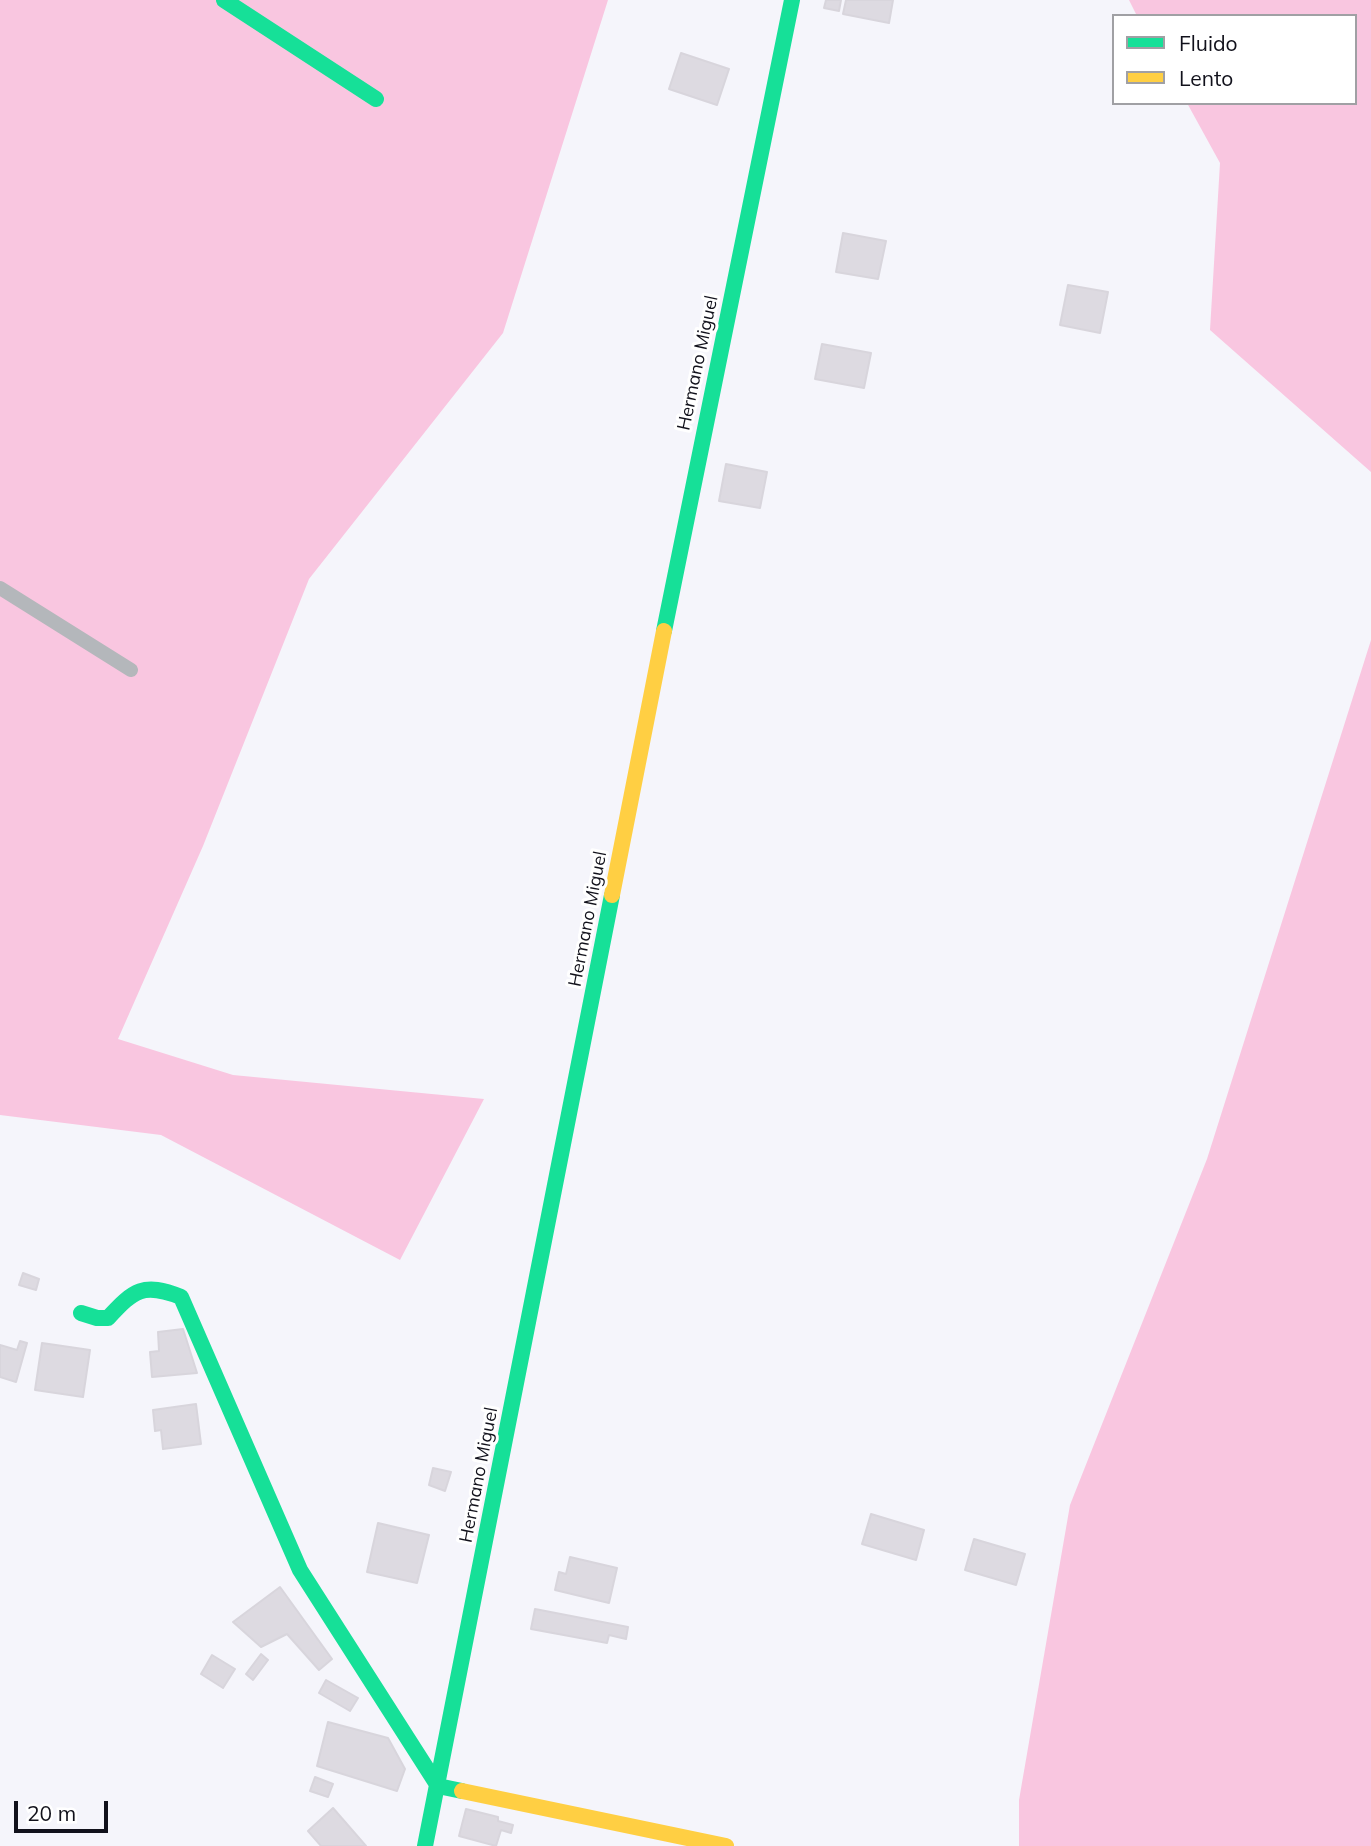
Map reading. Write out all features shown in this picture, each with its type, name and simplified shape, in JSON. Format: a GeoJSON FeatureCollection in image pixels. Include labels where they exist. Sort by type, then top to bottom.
{"type":"FeatureCollection","features":[{"type":"Feature","properties":{"kind":"street"},"geometry":{"type":"LineString","coordinates":[[224,0],[376,99]]}},
{"type":"Feature","properties":{"kind":"street","name":"Hermano Miguel"},"geometry":{"type":"LineString","coordinates":[[425,1846],[677,566],[792,0]]}},
{"type":"Feature","properties":{"kind":"street"},"geometry":{"type":"LineString","coordinates":[[81,1313],[108,1318],[134,1290],[157,1287],[181,1297],[300,1570],[438,1786],[726,1846]]}},
{"type":"Feature","properties":{"kind":"lane"},"geometry":{"type":"LineString","coordinates":[[0,588],[131,670]]}},
{"type":"Feature","properties":{"kind":"shaded area"},"geometry":{"type":"Polygon","coordinates":[[[0,0],[608,0],[503,333],[309,579],[203,846],[118,1039],[233,1075],[484,1099],[400,1260],[161,1135],[0,1115],[0,0]]]}},
{"type":"Feature","properties":{"kind":"shaded area"},"geometry":{"type":"Polygon","coordinates":[[[1129,0],[1371,0],[1371,472],[1210,330],[1220,163],[1188,105],[1357,105],[1357,14],[1136,14],[1129,0]]]}},
{"type":"Feature","properties":{"kind":"shaded area"},"geometry":{"type":"Polygon","coordinates":[[[1371,640],[1371,1846],[1019,1846],[1019,1800],[1070,1505],[1207,1159],[1371,640]]]}},
{"type":"Feature","properties":{"kind":"building"},"geometry":{"type":"Polygon","coordinates":[[[826,0],[841,0],[839,11],[824,8],[826,0]]]}},
{"type":"Feature","properties":{"kind":"building"},"geometry":{"type":"Polygon","coordinates":[[[846,0],[893,0],[889,23],[843,14],[846,0]]]}},
{"type":"Feature","properties":{"kind":"building"},"geometry":{"type":"Polygon","coordinates":[[[681,53],[729,69],[717,105],[669,89],[681,53]]]}},
{"type":"Feature","properties":{"kind":"building"},"geometry":{"type":"Polygon","coordinates":[[[843,233],[886,241],[878,279],[836,272],[843,233]]]}},
{"type":"Feature","properties":{"kind":"building"},"geometry":{"type":"Polygon","coordinates":[[[1068,285],[1108,292],[1100,333],[1060,325],[1068,285]]]}},
{"type":"Feature","properties":{"kind":"building"},"geometry":{"type":"Polygon","coordinates":[[[822,344],[871,353],[864,388],[815,379],[822,344]]]}},
{"type":"Feature","properties":{"kind":"building"},"geometry":{"type":"Polygon","coordinates":[[[726,464],[767,472],[760,508],[719,501],[726,464]]]}},
{"type":"Feature","properties":{"kind":"building"},"geometry":{"type":"Polygon","coordinates":[[[23,1273],[39,1279],[36,1290],[19,1285],[23,1273]]]}},
{"type":"Feature","properties":{"kind":"building"},"geometry":{"type":"Polygon","coordinates":[[[183,1329],[197,1373],[152,1377],[150,1352],[159,1351],[158,1332],[183,1329]]]}},
{"type":"Feature","properties":{"kind":"building"},"geometry":{"type":"Polygon","coordinates":[[[20,1341],[27,1343],[16,1382],[0,1377],[0,1345],[17,1350],[20,1341]]]}},
{"type":"Feature","properties":{"kind":"building"},"geometry":{"type":"Polygon","coordinates":[[[42,1343],[90,1350],[83,1397],[35,1390],[42,1343]]]}},
{"type":"Feature","properties":{"kind":"building"},"geometry":{"type":"Polygon","coordinates":[[[196,1404],[201,1444],[163,1449],[161,1430],[155,1431],[153,1410],[196,1404]]]}},
{"type":"Feature","properties":{"kind":"building"},"geometry":{"type":"Polygon","coordinates":[[[433,1468],[451,1472],[445,1491],[429,1485],[433,1468]]]}},
{"type":"Feature","properties":{"kind":"building"},"geometry":{"type":"Polygon","coordinates":[[[871,1514],[924,1530],[916,1560],[862,1544],[871,1514]]]}},
{"type":"Feature","properties":{"kind":"building"},"geometry":{"type":"Polygon","coordinates":[[[378,1523],[429,1535],[417,1583],[367,1572],[378,1523]]]}},
{"type":"Feature","properties":{"kind":"building"},"geometry":{"type":"Polygon","coordinates":[[[974,1539],[1025,1554],[1016,1585],[965,1570],[974,1539]]]}},
{"type":"Feature","properties":{"kind":"building"},"geometry":{"type":"Polygon","coordinates":[[[570,1557],[617,1568],[609,1603],[555,1590],[559,1572],[566,1574],[570,1557]]]}},
{"type":"Feature","properties":{"kind":"building"},"geometry":{"type":"Polygon","coordinates":[[[280,1587],[332,1659],[319,1670],[287,1634],[261,1647],[233,1622],[280,1587]]]}},
{"type":"Feature","properties":{"kind":"building"},"geometry":{"type":"Polygon","coordinates":[[[535,1609],[628,1627],[626,1639],[609,1635],[607,1643],[531,1629],[535,1609]]]}},
{"type":"Feature","properties":{"kind":"building"},"geometry":{"type":"Polygon","coordinates":[[[261,1654],[268,1660],[253,1680],[246,1674],[261,1654]]]}},
{"type":"Feature","properties":{"kind":"building"},"geometry":{"type":"Polygon","coordinates":[[[212,1655],[235,1669],[223,1688],[201,1674],[212,1655]]]}},
{"type":"Feature","properties":{"kind":"building"},"geometry":{"type":"Polygon","coordinates":[[[326,1680],[358,1698],[350,1711],[319,1693],[326,1680]]]}},
{"type":"Feature","properties":{"kind":"building"},"geometry":{"type":"Polygon","coordinates":[[[328,1722],[388,1738],[405,1769],[397,1791],[317,1766],[328,1722]]]}},
{"type":"Feature","properties":{"kind":"building"},"geometry":{"type":"Polygon","coordinates":[[[315,1777],[333,1784],[328,1797],[310,1791],[315,1777]]]}},
{"type":"Feature","properties":{"kind":"building"},"geometry":{"type":"Polygon","coordinates":[[[333,1808],[366,1846],[321,1846],[308,1831],[333,1808]]]}},
{"type":"Feature","properties":{"kind":"building"},"geometry":{"type":"Polygon","coordinates":[[[466,1809],[498,1817],[498,1821],[513,1825],[511,1833],[501,1830],[496,1846],[459,1836],[466,1809]]]}},
{"type":"Feature","properties":{"kind":"traffic: fast"},"geometry":{"type":"LineString","coordinates":[[224,0],[376,99]]}},
{"type":"Feature","properties":{"kind":"traffic: fast"},"geometry":{"type":"LineString","coordinates":[[664,631],[792,0]]}},
{"type":"Feature","properties":{"kind":"traffic: fast"},"geometry":{"type":"LineString","coordinates":[[425,1846],[612,895]]}},
{"type":"Feature","properties":{"kind":"traffic: fast"},"geometry":{"type":"LineString","coordinates":[[81,1313],[108,1318],[140,1291],[157,1290],[181,1297],[300,1570],[438,1786],[462,1791]]}},
{"type":"Feature","properties":{"kind":"traffic: slow"},"geometry":{"type":"LineString","coordinates":[[612,895],[664,631]]}},
{"type":"Feature","properties":{"kind":"traffic: slow"},"geometry":{"type":"LineString","coordinates":[[462,1791],[726,1846]]}}]}
